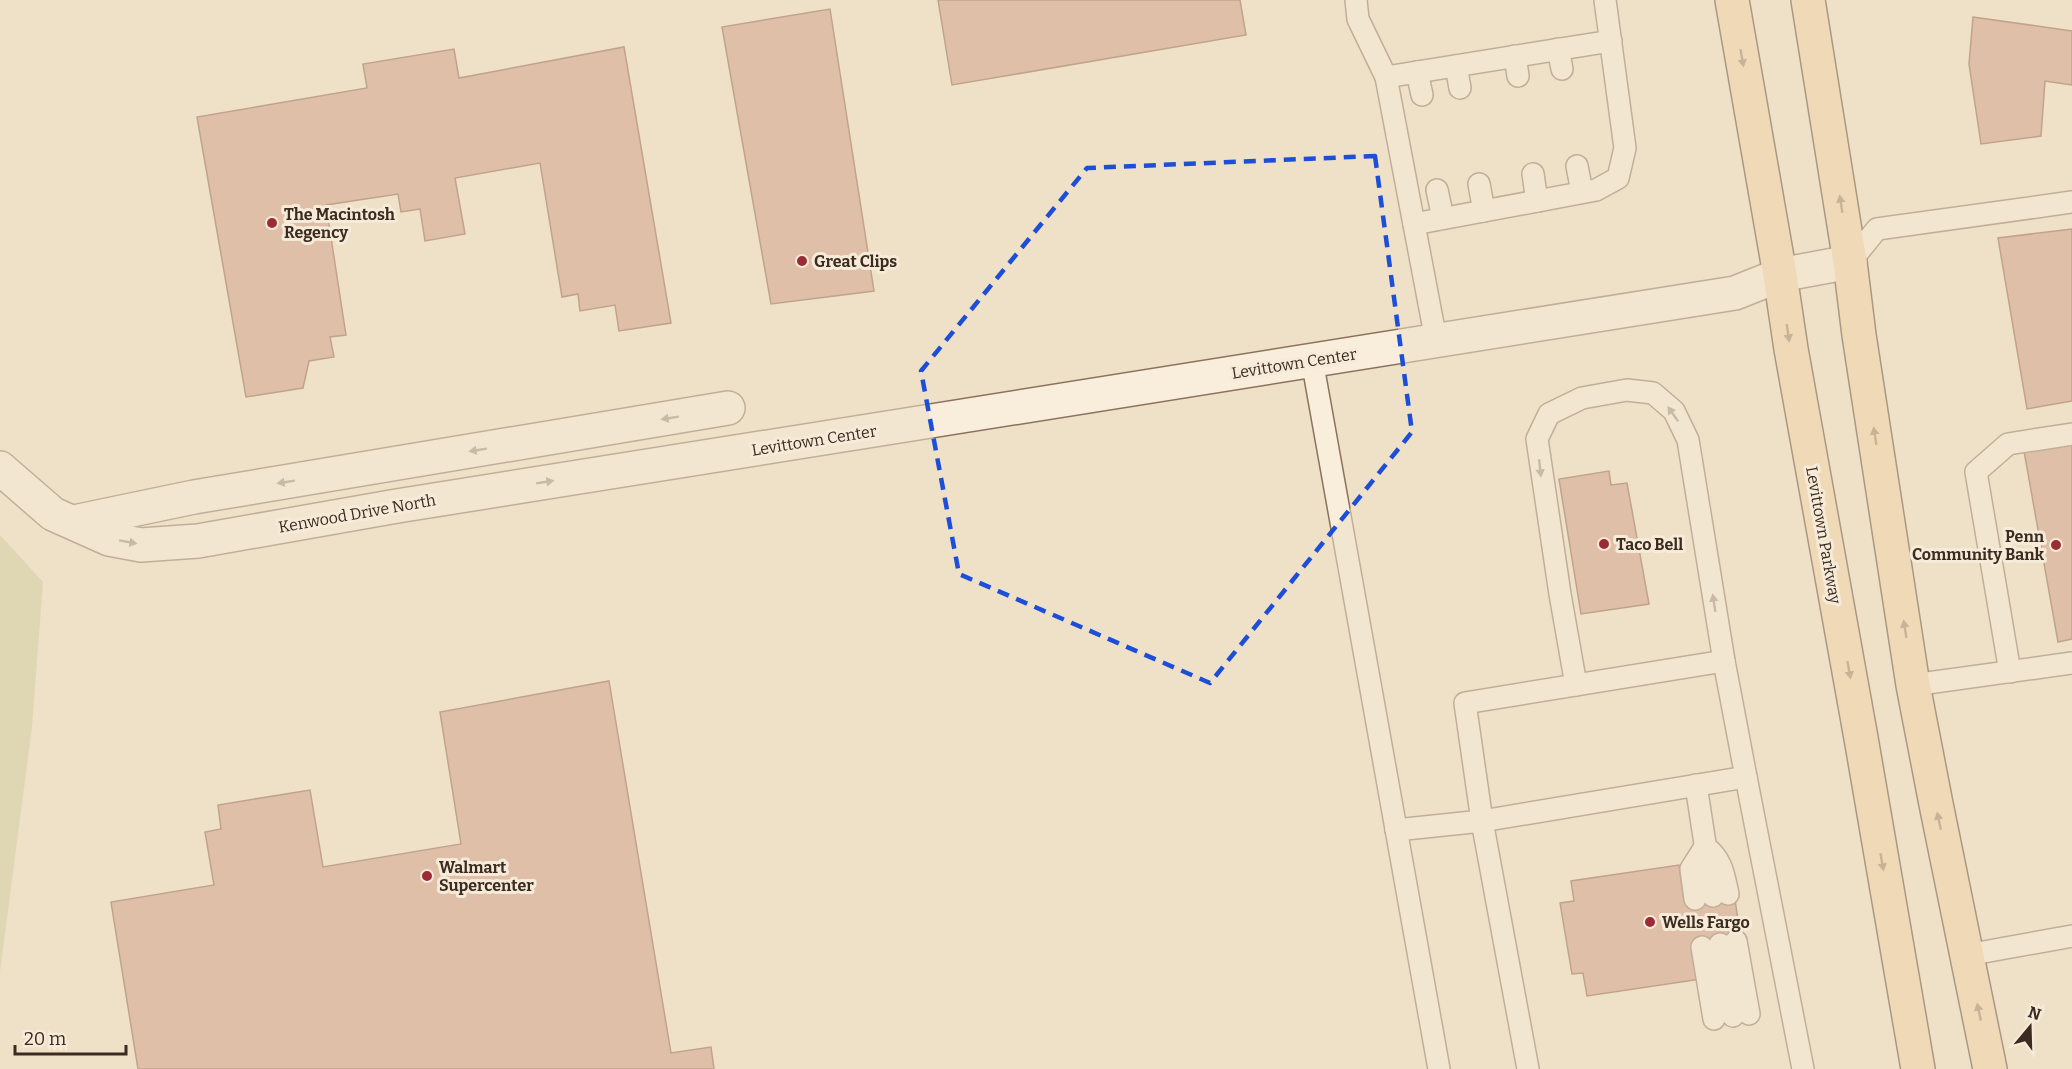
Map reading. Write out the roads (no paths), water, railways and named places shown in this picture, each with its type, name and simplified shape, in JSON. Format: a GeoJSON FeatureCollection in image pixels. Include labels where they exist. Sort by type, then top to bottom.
{"type":"FeatureCollection","features":[{"type":"Feature","properties":{"kind":"main road","name":"Levittown Parkway"},"geometry":{"type":"LineString","coordinates":[[1731,0],[1918,1069]]}},
{"type":"Feature","properties":{"kind":"main road"},"geometry":{"type":"LineString","coordinates":[[1808,0],[1851,262],[1859,335],[1913,685],[1990,1069]]}},
{"type":"Feature","properties":{"kind":"street","name":"Levittown Center"},"geometry":{"type":"LineString","coordinates":[[734,452],[1735,293],[1780,275],[1851,262]]}},
{"type":"Feature","properties":{"kind":"street"},"geometry":{"type":"LineString","coordinates":[[74,522],[159,503],[728,408]]}},
{"type":"Feature","properties":{"kind":"street","name":"Kenwood Drive North"},"geometry":{"type":"LineString","coordinates":[[0,468],[52,514],[109,539],[141,545],[198,541],[397,506],[734,452]]}},
{"type":"Feature","properties":{"kind":"lane"},"geometry":{"type":"LineString","coordinates":[[1356,0],[1358,19],[1386,77],[1436,340]]}},
{"type":"Feature","properties":{"kind":"lane"},"geometry":{"type":"LineString","coordinates":[[1414,224],[1596,190],[1618,178],[1625,148],[1605,0]]}},
{"type":"Feature","properties":{"kind":"lane"},"geometry":{"type":"LineString","coordinates":[[1386,77],[1456,66],[1517,66],[1560,59],[1611,41]]}},
{"type":"Feature","properties":{"kind":"lane"},"geometry":{"type":"LineString","coordinates":[[1456,66],[1460,88]]}},
{"type":"Feature","properties":{"kind":"lane"},"geometry":{"type":"LineString","coordinates":[[1417,72],[1422,95]]}},
{"type":"Feature","properties":{"kind":"lane"},"geometry":{"type":"LineString","coordinates":[[1577,166],[1582,192]]}},
{"type":"Feature","properties":{"kind":"lane"},"geometry":{"type":"LineString","coordinates":[[1533,174],[1537,201]]}},
{"type":"Feature","properties":{"kind":"lane"},"geometry":{"type":"LineString","coordinates":[[1479,184],[1484,211]]}},
{"type":"Feature","properties":{"kind":"lane"},"geometry":{"type":"LineString","coordinates":[[1437,189],[1443,218]]}},
{"type":"Feature","properties":{"kind":"lane"},"geometry":{"type":"LineString","coordinates":[[1851,262],[1877,229],[2072,202]]}},
{"type":"Feature","properties":{"kind":"lane"},"geometry":{"type":"LineString","coordinates":[[1312,360],[1439,1069]]}},
{"type":"Feature","properties":{"kind":"lane"},"geometry":{"type":"LineString","coordinates":[[1576,685],[1556,573],[1537,439],[1549,414],[1582,398],[1628,390],[1653,393],[1674,411],[1688,440],[1724,661],[1801,1069]]}},
{"type":"Feature","properties":{"kind":"lane"},"geometry":{"type":"LineString","coordinates":[[2010,672],[1976,472],[2008,444],[2072,434]]}},
{"type":"Feature","properties":{"kind":"lane"},"geometry":{"type":"LineString","coordinates":[[1528,1069],[1482,821],[1465,703],[1724,661]]}},
{"type":"Feature","properties":{"kind":"lane"},"geometry":{"type":"LineString","coordinates":[[1913,685],[2072,663]]}},
{"type":"Feature","properties":{"kind":"lane"},"geometry":{"type":"LineString","coordinates":[[1396,830],[1482,821],[1746,777]]}},
{"type":"Feature","properties":{"kind":"lane"},"geometry":{"type":"LineString","coordinates":[[1696,785],[1705,848],[1691,869],[1712,896],[1722,866],[1705,848]]}},
{"type":"Feature","properties":{"kind":"lane"},"geometry":{"type":"LineString","coordinates":[[1967,955],[2072,936]]}},
{"type":"Feature","properties":{"kind":"lane"},"geometry":{"type":"LineString","coordinates":[[1720,944],[1732,1016],[1720,944]]}},
{"type":"Feature","properties":{"kind":"place","name":"The Macintosh Regency"},"geometry":{"type":"Point","coordinates":[272,223]}},
{"type":"Feature","properties":{"kind":"place","name":"Great Clips"},"geometry":{"type":"Point","coordinates":[802,261]}},
{"type":"Feature","properties":{"kind":"place","name":"Taco Bell"},"geometry":{"type":"Point","coordinates":[1604,544]}},
{"type":"Feature","properties":{"kind":"place","name":"Penn Community Bank"},"geometry":{"type":"Point","coordinates":[2056,545]}},
{"type":"Feature","properties":{"kind":"place","name":"Walmart Supercenter"},"geometry":{"type":"Point","coordinates":[427,876]}},
{"type":"Feature","properties":{"kind":"place","name":"Wells Fargo"},"geometry":{"type":"Point","coordinates":[1650,922]}}]}
